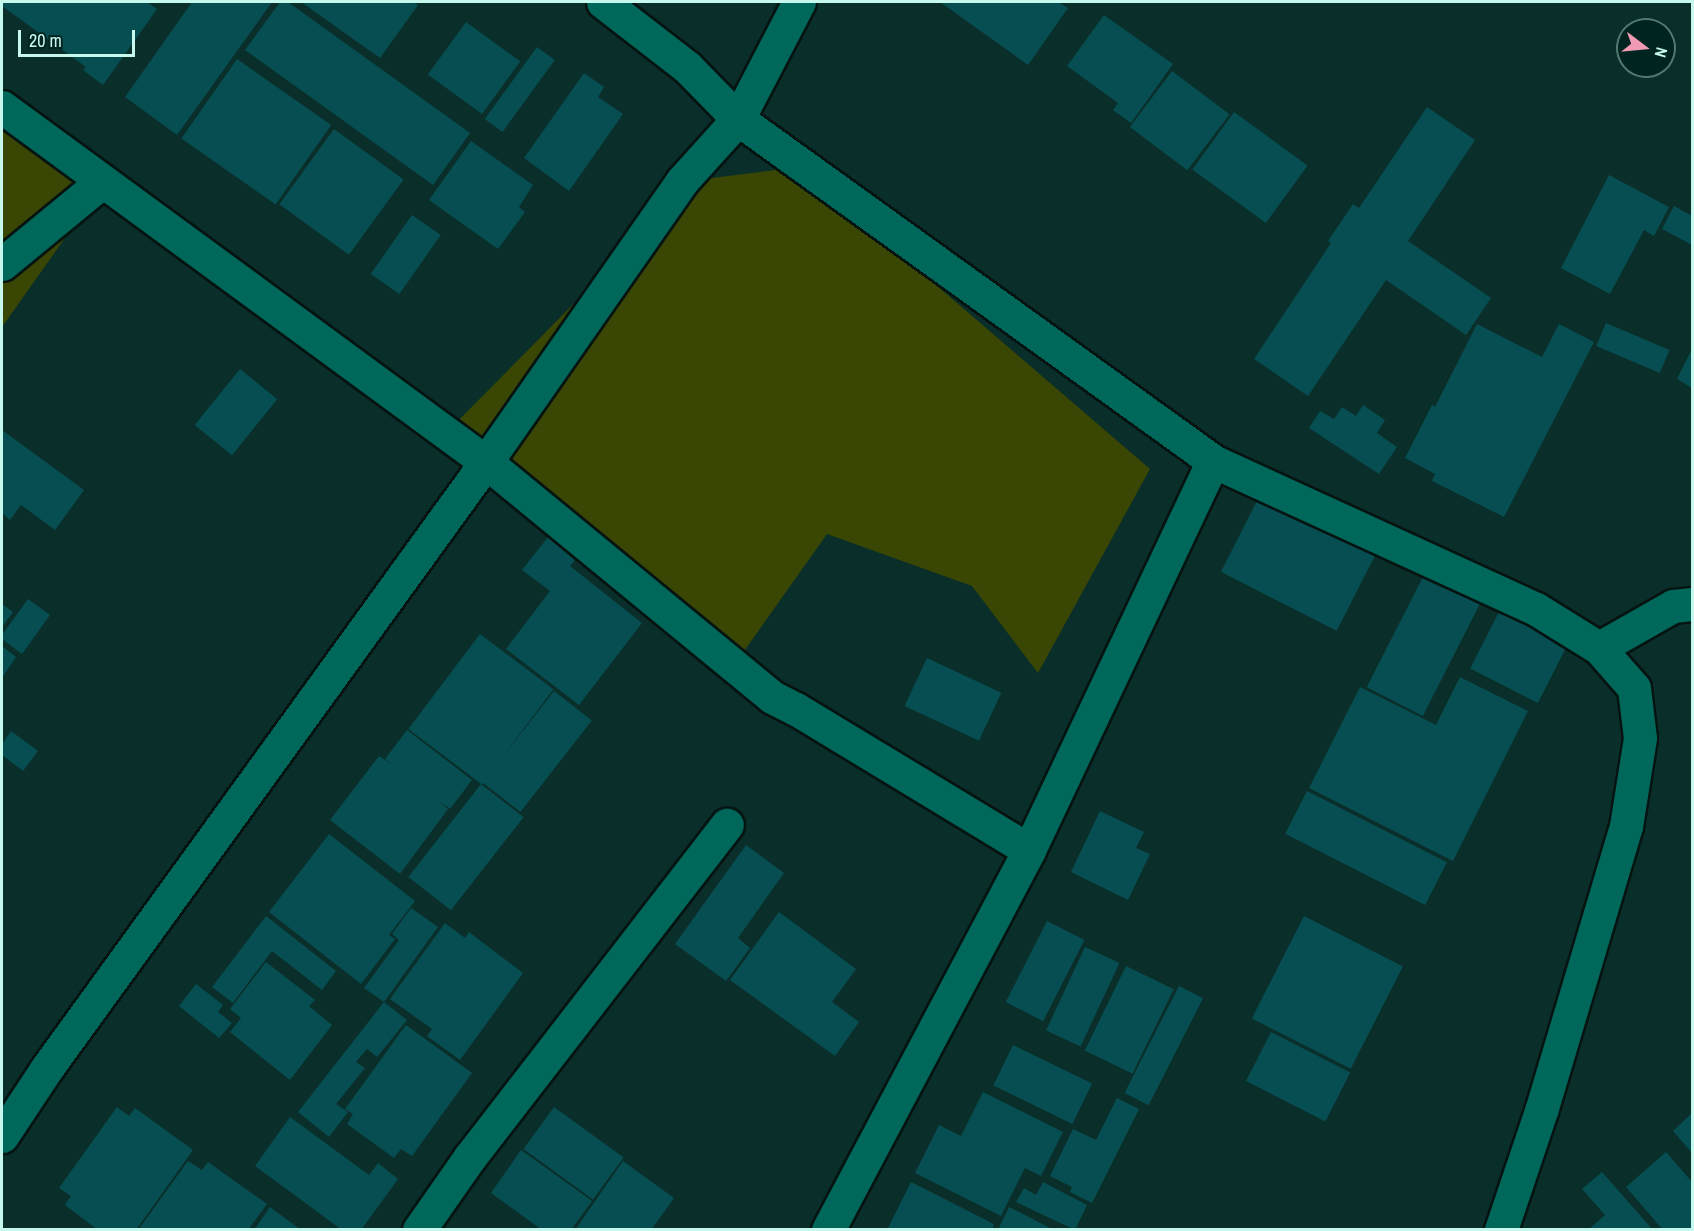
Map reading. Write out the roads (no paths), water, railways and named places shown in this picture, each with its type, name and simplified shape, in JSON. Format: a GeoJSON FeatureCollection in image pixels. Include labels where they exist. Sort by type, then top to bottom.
{"type":"FeatureCollection","features":[{"type":"Feature","properties":{"kind":"street"},"geometry":{"type":"LineString","coordinates":[[603,2],[687,67],[738,119],[1213,461],[1536,609],[1599,648],[1634,688],[1640,738],[1626,826],[1540,1111],[1501,1230]]}},
{"type":"Feature","properties":{"kind":"street"},"geometry":{"type":"LineString","coordinates":[[2,1136],[47,1068],[486,462],[682,181],[738,119],[799,2]]}},
{"type":"Feature","properties":{"kind":"street"},"geometry":{"type":"LineString","coordinates":[[2,107],[486,462],[772,697],[796,709],[1029,850]]}},
{"type":"Feature","properties":{"kind":"street"},"geometry":{"type":"LineString","coordinates":[[2,264],[102,182]]}},
{"type":"Feature","properties":{"kind":"street"},"geometry":{"type":"LineString","coordinates":[[828,1230],[1029,850],[1213,461]]}},
{"type":"Feature","properties":{"kind":"street"},"geometry":{"type":"LineString","coordinates":[[1599,648],[1673,606],[1692,604]]}},
{"type":"Feature","properties":{"kind":"street"},"geometry":{"type":"LineString","coordinates":[[419,1230],[470,1157],[727,825]]}}]}
